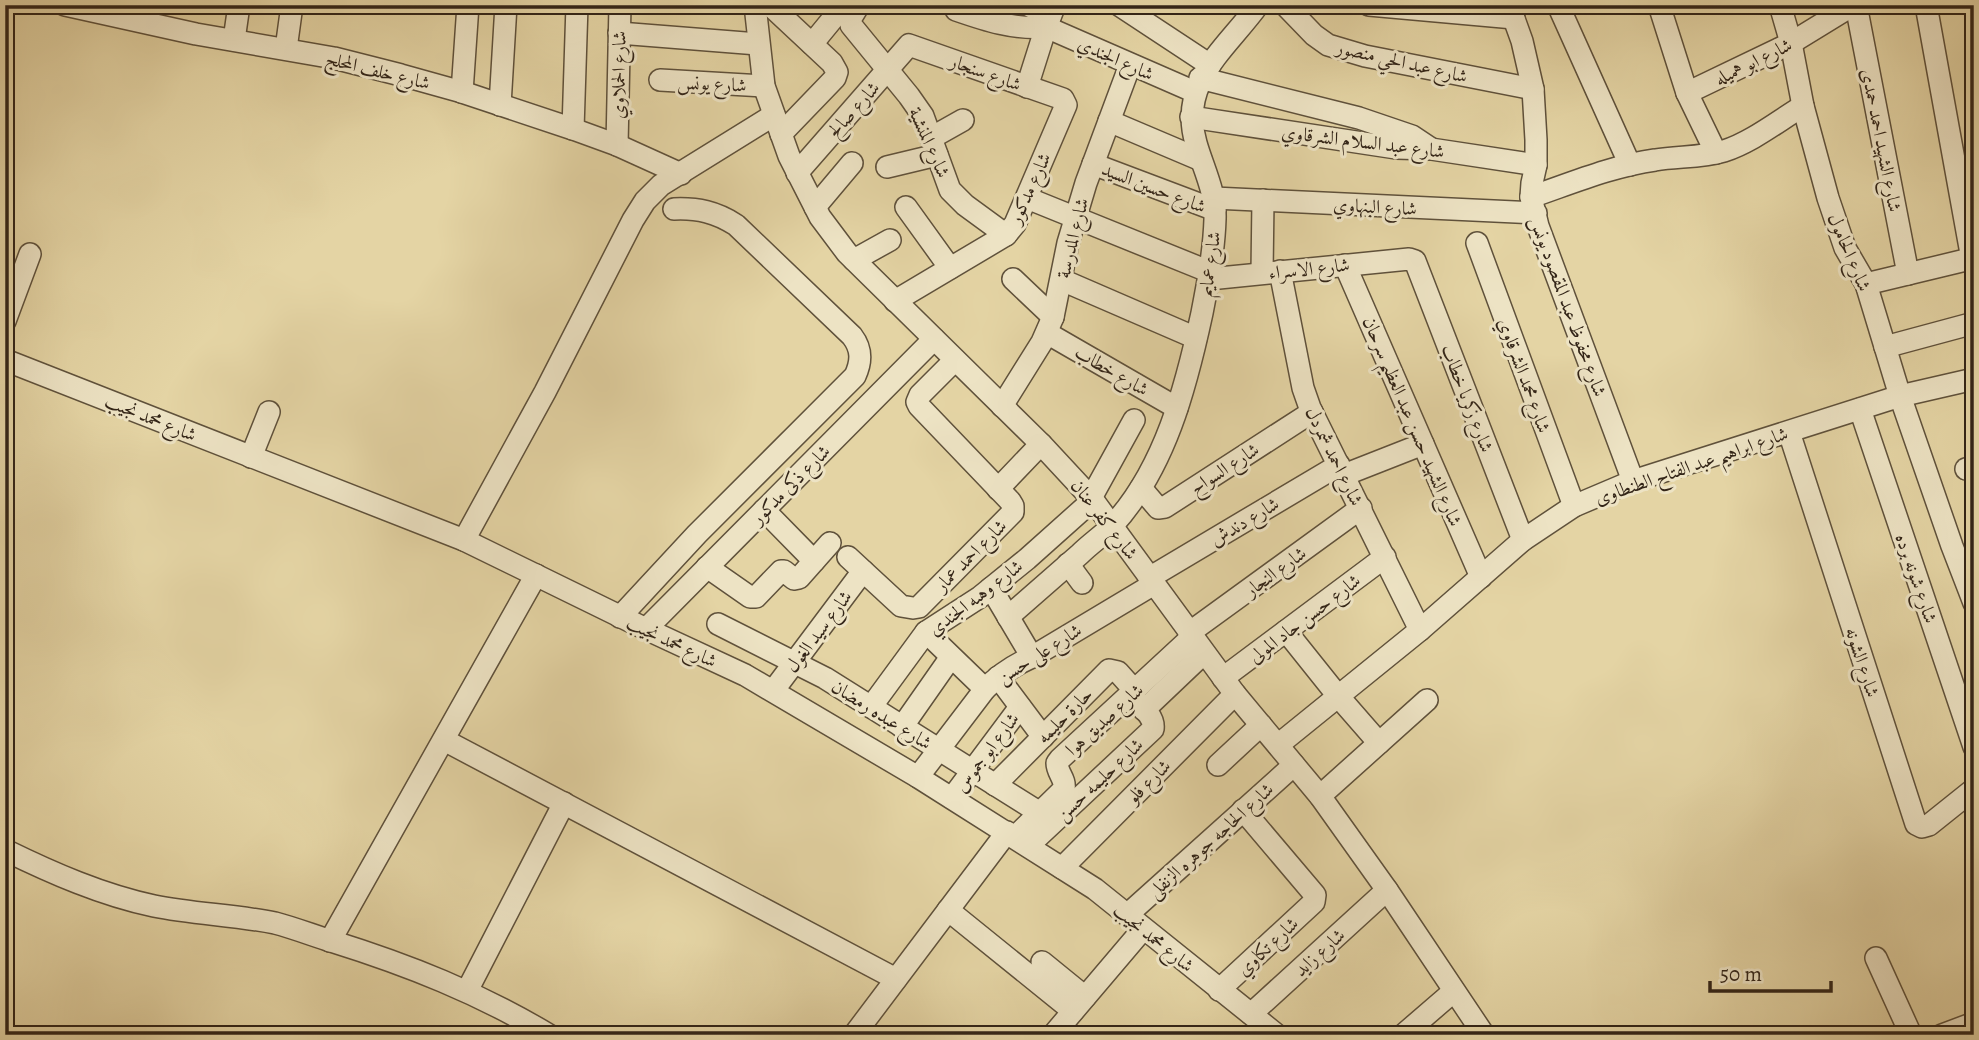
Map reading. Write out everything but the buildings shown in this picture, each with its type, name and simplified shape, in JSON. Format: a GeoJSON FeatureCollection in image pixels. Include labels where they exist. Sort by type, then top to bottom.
{"type":"FeatureCollection","features":[{"type":"Feature","properties":{"kind":"street"},"geometry":{"type":"LineString","coordinates":[[234,40],[239,5]]}},
{"type":"Feature","properties":{"kind":"street"},"geometry":{"type":"LineString","coordinates":[[286,49],[292,5]]}},
{"type":"Feature","properties":{"kind":"street"},"geometry":{"type":"LineString","coordinates":[[462,92],[468,5]]}},
{"type":"Feature","properties":{"kind":"street"},"geometry":{"type":"LineString","coordinates":[[500,105],[506,5]]}},
{"type":"Feature","properties":{"kind":"street"},"geometry":{"type":"LineString","coordinates":[[573,129],[577,5]]}},
{"type":"Feature","properties":{"kind":"street","name":"شارع الحملاوي"},"geometry":{"type":"LineString","coordinates":[[617,145],[620,5]]}},
{"type":"Feature","properties":{"kind":"street","name":"شارع كفر عنان"},"geometry":{"type":"LineString","coordinates":[[755,5],[764,86],[797,173],[820,217],[854,260],[1041,444],[1092,499],[1229,686],[1320,796],[1484,1035]]}},
{"type":"Feature","properties":{"kind":"street"},"geometry":{"type":"LineString","coordinates":[[464,540],[545,392],[633,219],[645,201],[661,185],[778,124],[835,78],[837,72],[832,63],[770,5]]}},
{"type":"Feature","properties":{"kind":"street","name":"شارع المنشية"},"geometry":{"type":"LineString","coordinates":[[859,5],[851,18],[851,25],[923,116],[950,190],[965,205],[1006,234]]}},
{"type":"Feature","properties":{"kind":"street"},"geometry":{"type":"LineString","coordinates":[[1027,87],[1050,17],[1028,5]]}},
{"type":"Feature","properties":{"kind":"street"},"geometry":{"type":"LineString","coordinates":[[1119,5],[1202,78],[1359,118],[1412,136],[1432,149]]}},
{"type":"Feature","properties":{"kind":"street","name":"شارع عبد الحي منصور"},"geometry":{"type":"LineString","coordinates":[[1285,5],[1314,35],[1328,45],[1365,56],[1532,89]]}},
{"type":"Feature","properties":{"kind":"street"},"geometry":{"type":"LineString","coordinates":[[1369,5],[1516,10]]}},
{"type":"Feature","properties":{"kind":"street"},"geometry":{"type":"LineString","coordinates":[[1559,5],[1630,165]]}},
{"type":"Feature","properties":{"kind":"street"},"geometry":{"type":"LineString","coordinates":[[1659,5],[1687,93],[1716,153]]}},
{"type":"Feature","properties":{"kind":"street","name":"شارع الحامول"},"geometry":{"type":"LineString","coordinates":[[1780,5],[1791,43],[1803,106],[1844,248],[1866,284],[1900,396],[1966,561],[1974,603]]}},
{"type":"Feature","properties":{"kind":"street","name":"شارع ابو هميله"},"geometry":{"type":"LineString","coordinates":[[1687,93],[1791,43],[1854,5]]}},
{"type":"Feature","properties":{"kind":"street","name":"شارع الشهيد احمد حمدى"},"geometry":{"type":"LineString","coordinates":[[1854,5],[1908,274]]}},
{"type":"Feature","properties":{"kind":"street"},"geometry":{"type":"LineString","coordinates":[[1866,284],[1973,259],[1926,5]]}},
{"type":"Feature","properties":{"kind":"street","name":"شارع خلف المحلج"},"geometry":{"type":"LineString","coordinates":[[70,6],[334,58],[462,92],[617,145],[681,174]]}},
{"type":"Feature","properties":{"kind":"street"},"geometry":{"type":"LineString","coordinates":[[1202,78],[1252,7]]}},
{"type":"Feature","properties":{"kind":"street","name":"شارع الجندي"},"geometry":{"type":"LineString","coordinates":[[956,10],[1001,24],[1030,29],[1050,17],[1130,65],[1202,78]]}},
{"type":"Feature","properties":{"kind":"street","name":"شارع محفوظ عبد المقصود يونس"},"geometry":{"type":"LineString","coordinates":[[1516,10],[1532,89],[1536,140],[1536,165],[1532,183],[1534,205],[1548,255],[1633,481]]}},
{"type":"Feature","properties":{"kind":"street"},"geometry":{"type":"LineString","coordinates":[[812,44],[835,16]]}},
{"type":"Feature","properties":{"kind":"street"},"geometry":{"type":"LineString","coordinates":[[619,33],[758,44]]}},
{"type":"Feature","properties":{"kind":"street","name":"شارع صالح"},"geometry":{"type":"LineString","coordinates":[[797,173],[909,45]]}},
{"type":"Feature","properties":{"kind":"street","name":"شارع سنجار"},"geometry":{"type":"LineString","coordinates":[[909,45],[1063,99]]}},
{"type":"Feature","properties":{"kind":"street","name":"شارع المدرسة"},"geometry":{"type":"LineString","coordinates":[[1002,406],[1050,325],[1076,217],[1130,65]]}},
{"type":"Feature","properties":{"kind":"street","name":"شارع عمايم"},"geometry":{"type":"LineString","coordinates":[[1008,617],[1112,526],[1141,488],[1177,408],[1210,276],[1214,204],[1191,117],[1202,78]]}},
{"type":"Feature","properties":{"kind":"street","name":"شارع يونس"},"geometry":{"type":"LineString","coordinates":[[660,80],[764,86]]}},
{"type":"Feature","properties":{"kind":"street","name":"شارع مدكور"},"geometry":{"type":"LineString","coordinates":[[895,300],[1006,234],[1015,224],[1066,105],[1063,99]]}},
{"type":"Feature","properties":{"kind":"street"},"geometry":{"type":"LineString","coordinates":[[1534,205],[1605,171],[1655,160],[1716,153],[1746,141],[1803,106]]}},
{"type":"Feature","properties":{"kind":"street","name":"شارع عبد السلام الشرقاوي"},"geometry":{"type":"LineString","coordinates":[[1191,117],[1396,148],[1432,149],[1536,165]]}},
{"type":"Feature","properties":{"kind":"street"},"geometry":{"type":"LineString","coordinates":[[887,167],[934,146],[963,120]]}},
{"type":"Feature","properties":{"kind":"street"},"geometry":{"type":"LineString","coordinates":[[1109,121],[1201,160]]}},
{"type":"Feature","properties":{"kind":"street"},"geometry":{"type":"LineString","coordinates":[[815,207],[852,163]]}},
{"type":"Feature","properties":{"kind":"street","name":"شارع حسين السيد"},"geometry":{"type":"LineString","coordinates":[[1093,164],[1214,204]]}},
{"type":"Feature","properties":{"kind":"street"},"geometry":{"type":"LineString","coordinates":[[1027,198],[1210,276]]}},
{"type":"Feature","properties":{"kind":"street","name":"شارع البنهاوي"},"geometry":{"type":"LineString","coordinates":[[1214,204],[1263,200],[1534,205]]}},
{"type":"Feature","properties":{"kind":"street","name":"شارع احمد شمردل"},"geometry":{"type":"LineString","coordinates":[[1263,200],[1271,272],[1303,388],[1312,412],[1420,630]]}},
{"type":"Feature","properties":{"kind":"street"},"geometry":{"type":"LineString","coordinates":[[906,207],[950,268]]}},
{"type":"Feature","properties":{"kind":"street"},"geometry":{"type":"LineString","coordinates":[[620,617],[697,534],[855,376],[860,366],[861,355],[852,336],[736,225],[707,210],[674,209]]}},
{"type":"Feature","properties":{"kind":"street"},"geometry":{"type":"LineString","coordinates":[[854,260],[890,240]]}},
{"type":"Feature","properties":{"kind":"street","name":"شارع محمد الشرقاوي"},"geometry":{"type":"LineString","coordinates":[[1477,243],[1574,506]]}},
{"type":"Feature","properties":{"kind":"street"},"geometry":{"type":"LineString","coordinates":[[5,321],[30,254]]}},
{"type":"Feature","properties":{"kind":"street","name":"شارع الاسراء"},"geometry":{"type":"LineString","coordinates":[[1210,276],[1409,259]]}},
{"type":"Feature","properties":{"kind":"street","name":"شارع زكريا خطاب"},"geometry":{"type":"LineString","coordinates":[[1409,259],[1415,261],[1523,541]]}},
{"type":"Feature","properties":{"kind":"street","name":"شارع الشهيد حسن عبد العظيم سرحان"},"geometry":{"type":"LineString","coordinates":[[1345,265],[1481,577]]}},
{"type":"Feature","properties":{"kind":"street","name":"شارع خطاب"},"geometry":{"type":"LineString","coordinates":[[1013,279],[1050,325],[1177,408]]}},
{"type":"Feature","properties":{"kind":"street"},"geometry":{"type":"LineString","coordinates":[[1062,280],[1196,338]]}},
{"type":"Feature","properties":{"kind":"street"},"geometry":{"type":"LineString","coordinates":[[1885,347],[1974,323]]}},
{"type":"Feature","properties":{"kind":"street","name":"شارع ذكى مدكور"},"geometry":{"type":"LineString","coordinates":[[646,629],[934,339]]}},
{"type":"Feature","properties":{"kind":"street","name":"شارع محمد نجيب"},"geometry":{"type":"LineString","coordinates":[[5,360],[464,540],[745,675],[918,777],[1095,890],[1277,1035]]}},
{"type":"Feature","properties":{"kind":"street","name":"شارع احمد عمار"},"geometry":{"type":"LineString","coordinates":[[856,564],[901,606],[919,607],[1013,512],[1012,503],[917,402],[920,395],[955,360]]}},
{"type":"Feature","properties":{"kind":"street","name":"شارع ابراهيم عبد الفتاح الطنطاوى"},"geometry":{"type":"LineString","coordinates":[[1278,746],[1420,630],[1523,541],[1574,506],[1633,481],[1900,396],[1974,379]]}},
{"type":"Feature","properties":{"kind":"street","name":"شارع شونه برده"},"geometry":{"type":"LineString","coordinates":[[1860,409],[1974,747]]}},
{"type":"Feature","properties":{"kind":"street"},"geometry":{"type":"LineString","coordinates":[[251,457],[269,412]]}},
{"type":"Feature","properties":{"kind":"street","name":"شارع السواح"},"geometry":{"type":"LineString","coordinates":[[1141,488],[1155,506],[1164,506],[1312,412]]}},
{"type":"Feature","properties":{"kind":"street","name":"شارع وهبه الجندي"},"geometry":{"type":"LineString","coordinates":[[871,707],[926,632],[980,597],[1027,559],[1092,499],[1134,420]]}},
{"type":"Feature","properties":{"kind":"street","name":"شارع الشونه"},"geometry":{"type":"LineString","coordinates":[[1789,432],[1916,824],[1922,827],[1929,825],[1974,789]]}},
{"type":"Feature","properties":{"kind":"street"},"geometry":{"type":"LineString","coordinates":[[998,489],[1041,444]]}},
{"type":"Feature","properties":{"kind":"street","name":"شارع دندش"},"geometry":{"type":"LineString","coordinates":[[1152,581],[1342,470],[1423,444]]}},
{"type":"Feature","properties":{"kind":"street","name":"شارع النجار"},"geometry":{"type":"LineString","coordinates":[[1195,641],[1361,508]]}},
{"type":"Feature","properties":{"kind":"street"},"geometry":{"type":"LineString","coordinates":[[764,510],[814,561]]}},
{"type":"Feature","properties":{"kind":"street"},"geometry":{"type":"LineString","coordinates":[[707,567],[752,598],[759,596],[779,572],[783,571],[797,579],[830,543]]}},
{"type":"Feature","properties":{"kind":"street","name":"شارع حسن جاد المولى"},"geometry":{"type":"LineString","coordinates":[[1229,686],[1286,631],[1385,557]]}},
{"type":"Feature","properties":{"kind":"street","name":"شارع سيد الغول"},"geometry":{"type":"LineString","coordinates":[[773,691],[794,663],[856,564]]}},
{"type":"Feature","properties":{"kind":"street"},"geometry":{"type":"LineString","coordinates":[[1068,564],[1082,583]]}},
{"type":"Feature","properties":{"kind":"street"},"geometry":{"type":"LineString","coordinates":[[330,941],[536,575]]}},
{"type":"Feature","properties":{"kind":"street","name":"شارع على حسن"},"geometry":{"type":"LineString","coordinates":[[918,777],[991,683],[1014,665],[1032,657],[1152,581]]}},
{"type":"Feature","properties":{"kind":"street"},"geometry":{"type":"LineString","coordinates":[[991,588],[1032,657]]}},
{"type":"Feature","properties":{"kind":"street","name":"شارع عبده رمضان"},"geometry":{"type":"LineString","coordinates":[[718,624],[825,678],[1040,813]]}},
{"type":"Feature","properties":{"kind":"street"},"geometry":{"type":"LineString","coordinates":[[1286,631],[1379,743]]}},
{"type":"Feature","properties":{"kind":"street"},"geometry":{"type":"LineString","coordinates":[[926,632],[951,657],[991,683],[1020,707],[1043,737]]}},
{"type":"Feature","properties":{"kind":"street","name":"شارع حليمه حسن"},"geometry":{"type":"LineString","coordinates":[[1016,838],[1153,729],[1152,718],[1136,699],[1195,641]]}},
{"type":"Feature","properties":{"kind":"street"},"geometry":{"type":"LineString","coordinates":[[902,727],[951,657]]}},
{"type":"Feature","properties":{"kind":"street","name":"حارة حليمه"},"geometry":{"type":"LineString","coordinates":[[995,785],[1109,670],[1118,671],[1136,699]]}},
{"type":"Feature","properties":{"kind":"street","name":"شارع فلو"},"geometry":{"type":"LineString","coordinates":[[1062,868],[1229,686]]}},
{"type":"Feature","properties":{"kind":"street","name":"شارع صديق هوا"},"geometry":{"type":"LineString","coordinates":[[1016,838],[1064,789],[1057,763],[1136,699]]}},
{"type":"Feature","properties":{"kind":"street"},"geometry":{"type":"LineString","coordinates":[[1320,796],[1427,700]]}},
{"type":"Feature","properties":{"kind":"street","name":"شارع ابو جموس"},"geometry":{"type":"LineString","coordinates":[[952,798],[1020,707]]}},
{"type":"Feature","properties":{"kind":"street"},"geometry":{"type":"LineString","coordinates":[[1217,765],[1261,724]]}},
{"type":"Feature","properties":{"kind":"street"},"geometry":{"type":"LineString","coordinates":[[444,740],[896,979]]}},
{"type":"Feature","properties":{"kind":"street","name":"شارع الحاجه جوهره الزنفلى"},"geometry":{"type":"LineString","coordinates":[[1053,1035],[1079,1004],[1135,922],[1243,810],[1294,765]]}},
{"type":"Feature","properties":{"kind":"street"},"geometry":{"type":"LineString","coordinates":[[467,990],[564,803]]}},
{"type":"Feature","properties":{"kind":"street","name":"شارع تكاوي"},"geometry":{"type":"LineString","coordinates":[[1219,990],[1314,902],[1315,895],[1243,810]]}},
{"type":"Feature","properties":{"kind":"street"},"geometry":{"type":"LineString","coordinates":[[854,1035],[948,910],[1016,838]]}},
{"type":"Feature","properties":{"kind":"street"},"geometry":{"type":"LineString","coordinates":[[5,850],[60,875],[112,894],[163,907],[276,924],[400,963],[467,990],[549,1035]]}},
{"type":"Feature","properties":{"kind":"street","name":"شارع زايد"},"geometry":{"type":"LineString","coordinates":[[1251,1014],[1387,890]]}},
{"type":"Feature","properties":{"kind":"street"},"geometry":{"type":"LineString","coordinates":[[948,910],[1079,1004]]}},
{"type":"Feature","properties":{"kind":"street"},"geometry":{"type":"LineString","coordinates":[[1875,958],[1911,1035]]}},
{"type":"Feature","properties":{"kind":"street"},"geometry":{"type":"LineString","coordinates":[[1042,962],[1079,1004]]}},
{"type":"Feature","properties":{"kind":"street"},"geometry":{"type":"LineString","coordinates":[[1403,1035],[1454,991]]}},
{"type":"Feature","properties":{"kind":"street"},"geometry":{"type":"LineString","coordinates":[[1942,1035],[1974,1023]]}}]}
